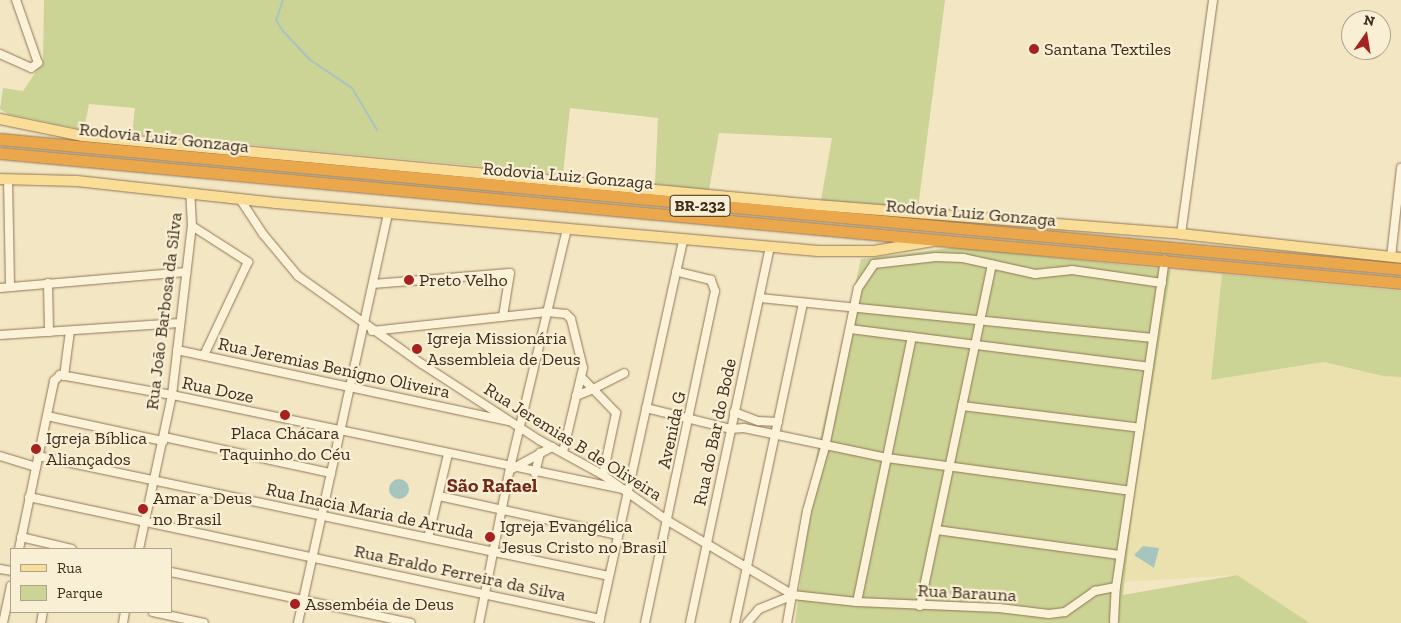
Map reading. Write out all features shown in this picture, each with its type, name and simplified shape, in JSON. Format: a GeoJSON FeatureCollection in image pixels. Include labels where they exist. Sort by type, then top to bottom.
{"type":"FeatureCollection","features":[{"type":"Feature","properties":{"kind":"highway","name":"Rodovia Luiz Gonzaga"},"geometry":{"type":"LineString","coordinates":[[0,140],[1401,269]]}},
{"type":"Feature","properties":{"kind":"highway","name":"Rodovia Luiz Gonzaga"},"geometry":{"type":"LineString","coordinates":[[0,154],[941,238],[1401,283]]}},
{"type":"Feature","properties":{"kind":"main road","name":"BR-232"},"geometry":{"type":"LineString","coordinates":[[4,117],[83,136],[826,206],[1181,234],[1396,258]]}},
{"type":"Feature","properties":{"kind":"main road","name":"BR-232"},"geometry":{"type":"LineString","coordinates":[[4,179],[77,181],[388,214],[770,247]]}},
{"type":"Feature","properties":{"kind":"main road"},"geometry":{"type":"LineString","coordinates":[[770,247],[855,252],[917,246],[941,238]]}},
{"type":"Feature","properties":{"kind":"street"},"geometry":{"type":"LineString","coordinates":[[0,54],[31,68],[38,63],[16,0]]}},
{"type":"Feature","properties":{"kind":"street"},"geometry":{"type":"LineString","coordinates":[[1181,234],[1212,0]]}},
{"type":"Feature","properties":{"kind":"street"},"geometry":{"type":"LineString","coordinates":[[1396,258],[1401,168]]}},
{"type":"Feature","properties":{"kind":"street"},"geometry":{"type":"LineString","coordinates":[[4,179],[10,286]]}},
{"type":"Feature","properties":{"kind":"street","name":"Rua João Barbosa da Silva"},"geometry":{"type":"LineString","coordinates":[[139,548],[172,396],[192,226],[190,193]]}},
{"type":"Feature","properties":{"kind":"street","name":"Rua Jeremias B de Oliveira"},"geometry":{"type":"LineString","coordinates":[[240,199],[292,271],[372,331],[552,447],[602,475],[668,521],[793,595]]}},
{"type":"Feature","properties":{"kind":"street"},"geometry":{"type":"LineString","coordinates":[[298,623],[388,214]]}},
{"type":"Feature","properties":{"kind":"street"},"geometry":{"type":"LineString","coordinates":[[192,226],[248,262],[204,355]]}},
{"type":"Feature","properties":{"kind":"street"},"geometry":{"type":"LineString","coordinates":[[479,623],[511,468],[516,424],[547,312],[567,229]]}},
{"type":"Feature","properties":{"kind":"street"},"geometry":{"type":"LineString","coordinates":[[599,621],[626,491],[683,240]]}},
{"type":"Feature","properties":{"kind":"street","name":"Rua do Bar do Bode"},"geometry":{"type":"LineString","coordinates":[[690,623],[770,247]]}},
{"type":"Feature","properties":{"kind":"street"},"geometry":{"type":"LineString","coordinates":[[787,623],[807,511],[825,447],[858,288],[871,268],[879,262],[936,257],[992,264],[1035,274],[1072,270],[1162,283]]}},
{"type":"Feature","properties":{"kind":"street"},"geometry":{"type":"LineString","coordinates":[[1114,621],[1119,555],[1165,260]]}},
{"type":"Feature","properties":{"kind":"street"},"geometry":{"type":"LineString","coordinates":[[920,606],[992,264]]}},
{"type":"Feature","properties":{"kind":"street","name":"Avenida G"},"geometry":{"type":"LineString","coordinates":[[645,623],[690,419],[715,287],[711,280],[676,271]]}},
{"type":"Feature","properties":{"kind":"street"},"geometry":{"type":"LineString","coordinates":[[0,288],[186,272]]}},
{"type":"Feature","properties":{"kind":"street"},"geometry":{"type":"LineString","coordinates":[[373,284],[510,273],[503,316]]}},
{"type":"Feature","properties":{"kind":"street"},"geometry":{"type":"LineString","coordinates":[[48,283],[49,332]]}},
{"type":"Feature","properties":{"kind":"street"},"geometry":{"type":"LineString","coordinates":[[760,298],[1153,338]]}},
{"type":"Feature","properties":{"kind":"street"},"geometry":{"type":"LineString","coordinates":[[734,623],[803,303]]}},
{"type":"Feature","properties":{"kind":"street"},"geometry":{"type":"LineString","coordinates":[[372,331],[547,312],[569,316],[582,356],[581,377],[563,452]]}},
{"type":"Feature","properties":{"kind":"street"},"geometry":{"type":"LineString","coordinates":[[0,335],[180,324]]}},
{"type":"Feature","properties":{"kind":"street"},"geometry":{"type":"LineString","coordinates":[[850,329],[1149,367]]}},
{"type":"Feature","properties":{"kind":"street"},"geometry":{"type":"LineString","coordinates":[[19,548],[54,381],[62,376],[70,331]]}},
{"type":"Feature","properties":{"kind":"street"},"geometry":{"type":"LineString","coordinates":[[857,602],[912,337]]}},
{"type":"Feature","properties":{"kind":"street","name":"Rua Jeremias Benígno Oliveira"},"geometry":{"type":"LineString","coordinates":[[177,350],[516,424]]}},
{"type":"Feature","properties":{"kind":"street"},"geometry":{"type":"LineString","coordinates":[[576,396],[624,373]]}},
{"type":"Feature","properties":{"kind":"street","name":"Rua Doze"},"geometry":{"type":"LineString","coordinates":[[62,376],[172,396],[626,491]]}},
{"type":"Feature","properties":{"kind":"street"},"geometry":{"type":"LineString","coordinates":[[581,377],[616,413],[602,475]]}},
{"type":"Feature","properties":{"kind":"street"},"geometry":{"type":"LineString","coordinates":[[962,406],[1140,428]]}},
{"type":"Feature","properties":{"kind":"street"},"geometry":{"type":"LineString","coordinates":[[646,408],[730,429],[744,428],[825,447],[887,458],[1130,490]]}},
{"type":"Feature","properties":{"kind":"street"},"geometry":{"type":"LineString","coordinates":[[734,412],[758,421],[778,422]]}},
{"type":"Feature","properties":{"kind":"street"},"geometry":{"type":"LineString","coordinates":[[47,416],[331,474]]}},
{"type":"Feature","properties":{"kind":"street"},"geometry":{"type":"LineString","coordinates":[[511,468],[552,447]]}},
{"type":"Feature","properties":{"kind":"street"},"geometry":{"type":"LineString","coordinates":[[535,473],[540,453]]}},
{"type":"Feature","properties":{"kind":"street"},"geometry":{"type":"LineString","coordinates":[[428,538],[448,454]]}},
{"type":"Feature","properties":{"kind":"street"},"geometry":{"type":"LineString","coordinates":[[0,456],[36,468]]}},
{"type":"Feature","properties":{"kind":"street","name":"Rua Inacia Maria de Arruda"},"geometry":{"type":"LineString","coordinates":[[38,456],[609,576]]}},
{"type":"Feature","properties":{"kind":"street"},"geometry":{"type":"LineString","coordinates":[[439,496],[618,535]]}},
{"type":"Feature","properties":{"kind":"street","name":"Rua Eraldo Ferreira da Silva"},"geometry":{"type":"LineString","coordinates":[[29,497],[485,594],[599,621]]}},
{"type":"Feature","properties":{"kind":"street"},"geometry":{"type":"LineString","coordinates":[[937,530],[1119,555]]}},
{"type":"Feature","properties":{"kind":"street"},"geometry":{"type":"LineString","coordinates":[[21,537],[68,548]]}},
{"type":"Feature","properties":{"kind":"street"},"geometry":{"type":"LineString","coordinates":[[172,572],[411,623]]}},
{"type":"Feature","properties":{"kind":"street","name":"Rua Barauna"},"geometry":{"type":"LineString","coordinates":[[793,595],[857,602],[999,608],[1050,614],[1065,612],[1095,591],[1116,587]]}},
{"type":"Feature","properties":{"kind":"street"},"geometry":{"type":"LineString","coordinates":[[3,623],[10,591]]}},
{"type":"Feature","properties":{"kind":"street"},"geometry":{"type":"LineString","coordinates":[[748,623],[759,609],[793,595]]}},
{"type":"Feature","properties":{"kind":"street"},"geometry":{"type":"LineString","coordinates":[[158,613],[204,623]]}},
{"type":"Feature","properties":{"kind":"shaded area"},"geometry":{"type":"Polygon","coordinates":[[[1171,270],[1222,274],[1211,380],[1324,362],[1383,376],[1401,377],[1401,623],[1310,623],[1237,575],[1124,582],[1133,507],[1171,270]]]}},
{"type":"Feature","properties":{"kind":"green space"},"geometry":{"type":"Polygon","coordinates":[[[44,0],[945,0],[918,208],[821,200],[832,138],[719,133],[709,190],[655,184],[658,118],[570,108],[563,174],[262,146],[172,134],[132,135],[135,108],[89,104],[84,130],[8,114],[0,109],[3,88],[23,91],[43,61],[44,0]]]}},
{"type":"Feature","properties":{"kind":"green space"},"geometry":{"type":"Polygon","coordinates":[[[958,247],[1171,270],[1133,507],[1123,595],[1237,575],[1310,623],[795,623],[817,452],[861,259],[958,247]]]}},
{"type":"Feature","properties":{"kind":"green space"},"geometry":{"type":"Polygon","coordinates":[[[1222,274],[1401,291],[1401,377],[1383,376],[1324,362],[1211,380],[1222,274]]]}},
{"type":"Feature","properties":{"kind":"water"},"geometry":{"type":"Polygon","coordinates":[[[399,479],[406,482],[409,489],[406,496],[399,499],[392,496],[389,489],[392,482],[399,479]]]}},
{"type":"Feature","properties":{"kind":"water"},"geometry":{"type":"Polygon","coordinates":[[[1143,546],[1159,548],[1154,568],[1134,555],[1143,546]]]}},
{"type":"Feature","properties":{"kind":"waterway"},"geometry":{"type":"LineString","coordinates":[[283,0],[276,20],[283,31],[309,59],[352,88],[377,130]]}},
{"type":"Feature","properties":{"kind":"place","name":"Santana Textiles"},"geometry":{"type":"Point","coordinates":[1034,49]}},
{"type":"Feature","properties":{"kind":"place","name":"Preto Velho"},"geometry":{"type":"Point","coordinates":[409,280]}},
{"type":"Feature","properties":{"kind":"place","name":"Igreja Missionária Assembleia de Deus"},"geometry":{"type":"Point","coordinates":[417,349]}},
{"type":"Feature","properties":{"kind":"place","name":"Placa Chácara Taquinho do Céu"},"geometry":{"type":"Point","coordinates":[285,415]}},
{"type":"Feature","properties":{"kind":"place","name":"Igreja Bíblica Aliançados"},"geometry":{"type":"Point","coordinates":[36,449]}},
{"type":"Feature","properties":{"kind":"place","name":"Amar a Deus no Brasil"},"geometry":{"type":"Point","coordinates":[143,509]}},
{"type":"Feature","properties":{"kind":"place","name":"Igreja Evangélica Jesus Cristo no Brasil"},"geometry":{"type":"Point","coordinates":[490,537]}},
{"type":"Feature","properties":{"kind":"place","name":"Assembéia de Deus"},"geometry":{"type":"Point","coordinates":[295,604]}},
{"type":"Feature","properties":{"kind":"district","name":"São Rafael"},"geometry":{"type":"Point","coordinates":[492,485]}}]}
